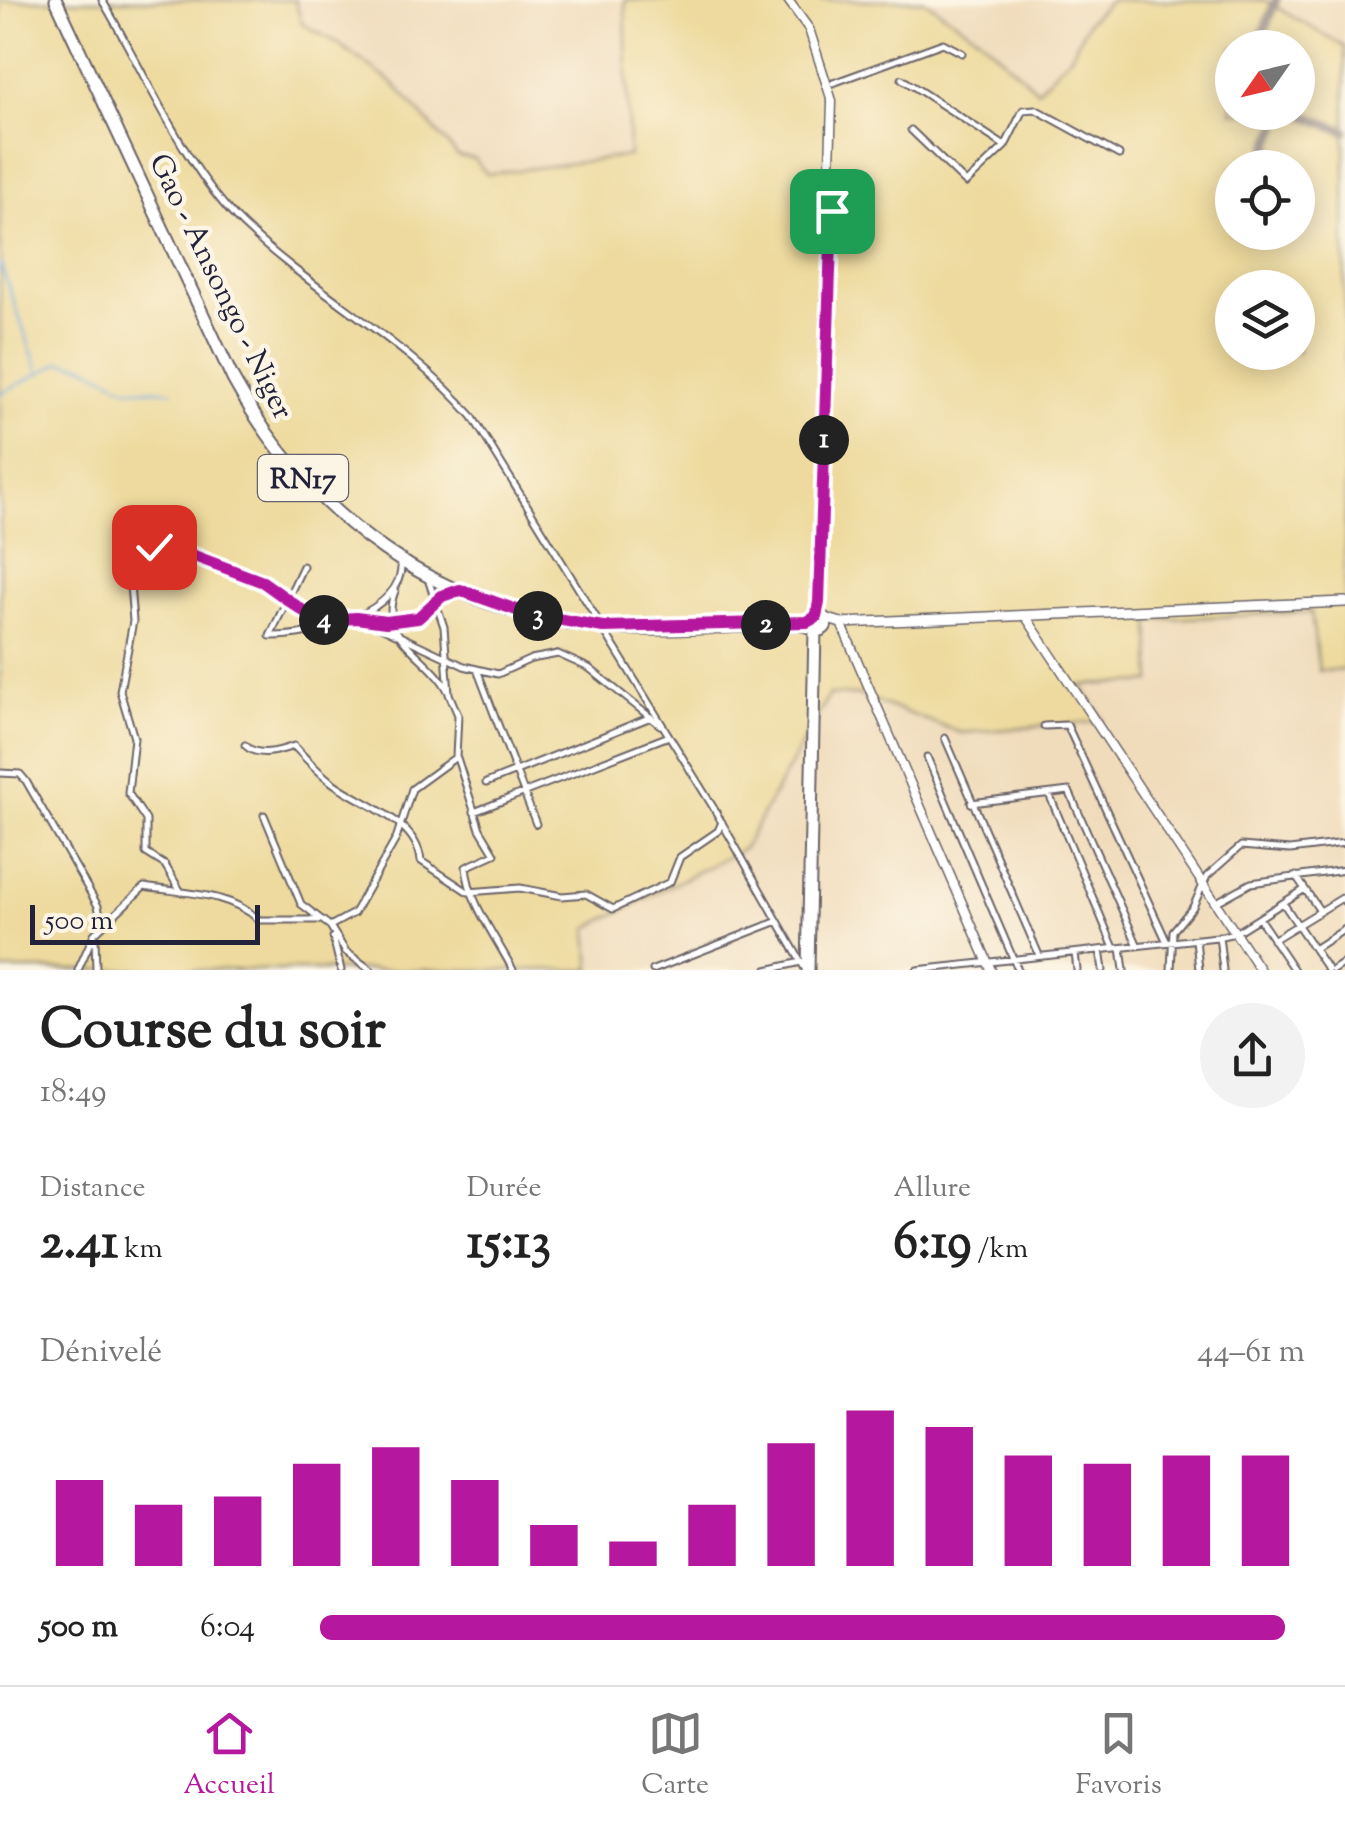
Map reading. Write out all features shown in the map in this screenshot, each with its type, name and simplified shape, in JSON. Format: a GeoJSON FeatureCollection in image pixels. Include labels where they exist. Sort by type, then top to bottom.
{"type":"FeatureCollection","features":[{"type":"Feature","properties":{"kind":"main road","name":"Gao - Ansongo - Niger"},"geometry":{"type":"LineString","coordinates":[[56,0],[250,409],[288,462],[338,516],[419,570],[460,590],[528,614],[603,627],[823,625]]}},
{"type":"Feature","properties":{"kind":"main road"},"geometry":{"type":"LineString","coordinates":[[805,968],[823,625],[1345,602]]}},
{"type":"Feature","properties":{"kind":"street"},"geometry":{"type":"LineString","coordinates":[[102,0],[214,194],[271,250],[444,384],[472,416],[722,822],[805,968]]}},
{"type":"Feature","properties":{"kind":"street"},"geometry":{"type":"LineString","coordinates":[[788,0],[809,29],[832,101],[819,602],[823,625],[989,967]]}},
{"type":"Feature","properties":{"kind":"street"},"geometry":{"type":"LineString","coordinates":[[834,84],[944,42],[962,53]]}},
{"type":"Feature","properties":{"kind":"street"},"geometry":{"type":"LineString","coordinates":[[902,78],[1005,146]]}},
{"type":"Feature","properties":{"kind":"street"},"geometry":{"type":"LineString","coordinates":[[911,130],[966,183],[1005,146],[1023,110],[1035,109],[1119,155]]}},
{"type":"Feature","properties":{"kind":"street"},"geometry":{"type":"LineString","coordinates":[[181,892],[165,865],[146,853],[146,820],[128,793],[134,738],[120,690],[134,622],[129,573],[143,551],[168,546],[263,582],[319,618],[370,622],[446,658],[498,674],[531,658],[558,654],[589,668],[667,733]]}},
{"type":"Feature","properties":{"kind":"street"},"geometry":{"type":"LineString","coordinates":[[401,560],[400,579],[390,604],[390,622],[394,632],[439,675],[449,694],[458,715],[456,758],[474,812],[496,854],[466,867],[468,892]]}},
{"type":"Feature","properties":{"kind":"street"},"geometry":{"type":"LineString","coordinates":[[303,566],[270,636],[311,634],[356,618],[387,598],[400,579],[419,570],[444,627],[449,694]]}},
{"type":"Feature","properties":{"kind":"street"},"geometry":{"type":"LineString","coordinates":[[370,622],[418,618],[460,590]]}},
{"type":"Feature","properties":{"kind":"street"},"geometry":{"type":"LineString","coordinates":[[1026,617],[1260,970]]}},
{"type":"Feature","properties":{"kind":"street"},"geometry":{"type":"LineString","coordinates":[[478,672],[536,824]]}},
{"type":"Feature","properties":{"kind":"street"},"geometry":{"type":"LineString","coordinates":[[486,782],[651,717]]}},
{"type":"Feature","properties":{"kind":"street"},"geometry":{"type":"LineString","coordinates":[[1044,726],[1067,724],[1166,940]]}},
{"type":"Feature","properties":{"kind":"street"},"geometry":{"type":"LineString","coordinates":[[474,812],[667,733]]}},
{"type":"Feature","properties":{"kind":"street"},"geometry":{"type":"LineString","coordinates":[[944,738],[1040,956]]}},
{"type":"Feature","properties":{"kind":"street"},"geometry":{"type":"LineString","coordinates":[[244,746],[250,751],[276,754],[294,746],[311,767],[335,785],[364,798],[378,814],[400,824],[420,843],[421,861],[468,892],[487,918],[513,970]]}},
{"type":"Feature","properties":{"kind":"street"},"geometry":{"type":"LineString","coordinates":[[928,756],[1018,970]]}},
{"type":"Feature","properties":{"kind":"street"},"geometry":{"type":"LineString","coordinates":[[331,928],[354,914],[400,824],[412,788],[456,758]]}},
{"type":"Feature","properties":{"kind":"street"},"geometry":{"type":"LineString","coordinates":[[0,773],[20,774],[26,781],[98,906],[102,924]]}},
{"type":"Feature","properties":{"kind":"street"},"geometry":{"type":"LineString","coordinates":[[971,804],[1069,791],[1138,946]]}},
{"type":"Feature","properties":{"kind":"street"},"geometry":{"type":"LineString","coordinates":[[1049,794],[1118,948],[1124,970]]}},
{"type":"Feature","properties":{"kind":"street"},"geometry":{"type":"LineString","coordinates":[[264,815],[301,904],[331,928],[346,952],[367,969]]}},
{"type":"Feature","properties":{"kind":"street"},"geometry":{"type":"LineString","coordinates":[[468,892],[520,888],[562,896],[586,894],[613,910],[670,882],[680,857],[718,831],[722,822]]}},
{"type":"Feature","properties":{"kind":"street"},"geometry":{"type":"LineString","coordinates":[[1171,970],[1174,932],[1203,884],[1242,846],[1290,850],[1345,843]]}},
{"type":"Feature","properties":{"kind":"street"},"geometry":{"type":"LineString","coordinates":[[1215,903],[1251,883],[1345,870]]}},
{"type":"Feature","properties":{"kind":"street"},"geometry":{"type":"LineString","coordinates":[[1296,876],[1320,912]]}},
{"type":"Feature","properties":{"kind":"street"},"geometry":{"type":"LineString","coordinates":[[78,970],[102,924],[144,888],[201,894],[246,908],[260,920],[319,920]]}},
{"type":"Feature","properties":{"kind":"street"},"geometry":{"type":"LineString","coordinates":[[918,970],[989,967],[1013,959],[1220,936],[1234,933],[1304,889]]}},
{"type":"Feature","properties":{"kind":"street"},"geometry":{"type":"LineString","coordinates":[[1274,940],[1342,898],[1345,902]]}},
{"type":"Feature","properties":{"kind":"street"},"geometry":{"type":"LineString","coordinates":[[1283,903],[1330,970],[1345,962]]}},
{"type":"Feature","properties":{"kind":"street"},"geometry":{"type":"LineString","coordinates":[[1258,918],[1294,970]]}},
{"type":"Feature","properties":{"kind":"street"},"geometry":{"type":"LineString","coordinates":[[653,970],[778,921]]}},
{"type":"Feature","properties":{"kind":"street"},"geometry":{"type":"LineString","coordinates":[[331,928],[341,970]]}},
{"type":"Feature","properties":{"kind":"street"},"geometry":{"type":"LineString","coordinates":[[1314,950],[1345,930]]}},
{"type":"Feature","properties":{"kind":"street"},"geometry":{"type":"LineString","coordinates":[[94,934],[96,970]]}},
{"type":"Feature","properties":{"kind":"street"},"geometry":{"type":"LineString","coordinates":[[1220,936],[1222,970]]}},
{"type":"Feature","properties":{"kind":"street"},"geometry":{"type":"LineString","coordinates":[[1196,939],[1200,970]]}},
{"type":"Feature","properties":{"kind":"street"},"geometry":{"type":"LineString","coordinates":[[1100,950],[1102,970]]}},
{"type":"Feature","properties":{"kind":"street"},"geometry":{"type":"LineString","coordinates":[[1075,953],[1077,970]]}},
{"type":"Feature","properties":{"kind":"street"},"geometry":{"type":"LineString","coordinates":[[767,970],[805,968]]}},
{"type":"Feature","properties":{"kind":"street"},"geometry":{"type":"LineString","coordinates":[[798,970],[805,968]]}},
{"type":"Feature","properties":{"kind":"sand"},"geometry":{"type":"Polygon","coordinates":[[[0,0],[295,0],[302,24],[336,42],[395,85],[458,156],[474,159],[487,174],[629,156],[625,0],[924,0],[982,39],[1037,90],[1071,55],[1088,21],[1111,0],[1264,0],[1345,47],[1345,670],[1319,671],[1311,612],[1150,620],[1152,682],[1082,685],[1103,721],[961,733],[859,695],[829,695],[744,848],[588,928],[591,970],[0,970],[0,0]]]}},
{"type":"Feature","properties":{"kind":"waterway"},"geometry":{"type":"LineString","coordinates":[[0,263],[38,370]]}},
{"type":"Feature","properties":{"kind":"waterway"},"geometry":{"type":"LineString","coordinates":[[0,394],[61,362],[85,366],[127,388],[172,391]]}},
{"type":"Feature","properties":{"kind":"taxiway"},"geometry":{"type":"LineString","coordinates":[[1264,30],[1276,0]]}},
{"type":"Feature","properties":{"kind":"taxiway"},"geometry":{"type":"LineString","coordinates":[[1315,119],[1345,131]]}},
{"type":"Feature","properties":{"kind":"taxiway"},"geometry":{"type":"LineString","coordinates":[[1268,150],[1276,130]]}},
{"type":"Feature","properties":{"kind":"route"},"geometry":{"type":"LineString","coordinates":[[154,547],[168,546],[215,567],[250,576],[302,610],[325,620],[356,618],[386,622],[418,618],[442,596],[460,590],[528,614],[603,627],[647,629],[807,622],[816,617],[819,602],[832,211]]}}]}
